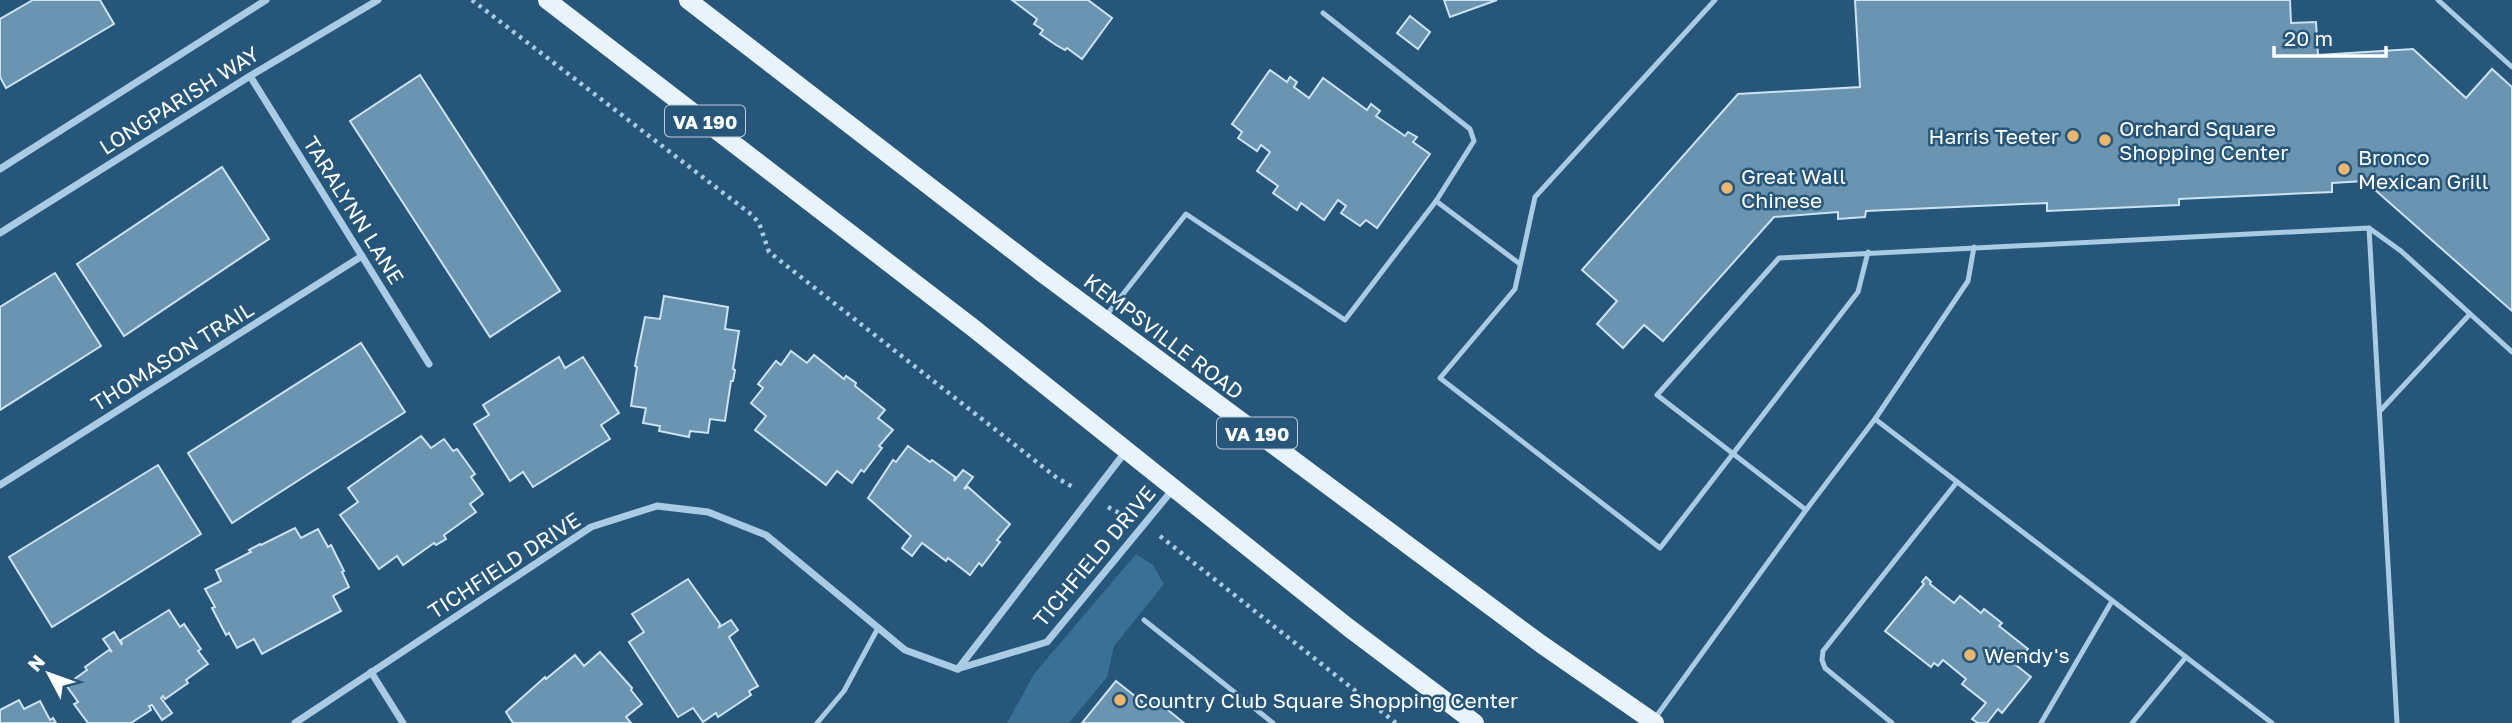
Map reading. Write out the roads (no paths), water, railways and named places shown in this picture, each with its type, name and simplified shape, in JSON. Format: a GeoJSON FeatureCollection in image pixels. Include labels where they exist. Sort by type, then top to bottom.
{"type":"FeatureCollection","features":[{"type":"Feature","properties":{"kind":"main road","name":"KEMPSVILLE ROAD"},"geometry":{"type":"LineString","coordinates":[[688,0],[1103,319],[1541,644],[1653,722]]}},
{"type":"Feature","properties":{"kind":"main road","name":"VA 190"},"geometry":{"type":"LineString","coordinates":[[550,1],[972,327],[1349,628],[1475,723]]}},
{"type":"Feature","properties":{"kind":"street","name":"LONGPARISH WAY"},"geometry":{"type":"LineString","coordinates":[[0,169],[266,0]]}},
{"type":"Feature","properties":{"kind":"street","name":"LONGPARISH WAY"},"geometry":{"type":"LineString","coordinates":[[0,233],[250,76],[378,0]]}},
{"type":"Feature","properties":{"kind":"street","name":"TARALYNN LANE"},"geometry":{"type":"LineString","coordinates":[[250,76],[429,364]]}},
{"type":"Feature","properties":{"kind":"street","name":"THOMASON TRAIL"},"geometry":{"type":"LineString","coordinates":[[0,485],[362,256]]}},
{"type":"Feature","properties":{"kind":"street","name":"TICHFIELD DRIVE"},"geometry":{"type":"LineString","coordinates":[[957,669],[1128,449]]}},
{"type":"Feature","properties":{"kind":"street","name":"TICHFIELD DRIVE"},"geometry":{"type":"LineString","coordinates":[[295,723],[591,527],[657,506],[709,512],[766,535],[905,650],[957,669],[1047,642],[1174,488]]}},
{"type":"Feature","properties":{"kind":"street"},"geometry":{"type":"LineString","coordinates":[[371,672],[403,723]]}},
{"type":"Feature","properties":{"kind":"lane"},"geometry":{"type":"LineString","coordinates":[[1715,0],[1535,197],[1515,289],[1440,378],[1660,548],[1858,292],[1868,252]]}},
{"type":"Feature","properties":{"kind":"lane"},"geometry":{"type":"LineString","coordinates":[[2438,0],[2512,67]]}},
{"type":"Feature","properties":{"kind":"lane"},"geometry":{"type":"LineString","coordinates":[[1103,319],[1186,214],[1345,320],[1436,201],[1474,141],[1470,129],[1323,13]]}},
{"type":"Feature","properties":{"kind":"lane"},"geometry":{"type":"LineString","coordinates":[[1436,201],[1520,264]]}},
{"type":"Feature","properties":{"kind":"lane"},"geometry":{"type":"LineString","coordinates":[[2369,228],[2397,723]]}},
{"type":"Feature","properties":{"kind":"lane"},"geometry":{"type":"LineString","coordinates":[[1806,510],[1657,395],[1779,258],[2369,228],[2401,251],[2512,352]]}},
{"type":"Feature","properties":{"kind":"lane"},"geometry":{"type":"LineString","coordinates":[[1653,722],[1875,419],[1968,281],[1974,247]]}},
{"type":"Feature","properties":{"kind":"lane"},"geometry":{"type":"LineString","coordinates":[[2380,411],[2470,314]]}},
{"type":"Feature","properties":{"kind":"lane"},"geometry":{"type":"LineString","coordinates":[[1875,419],[2272,723]]}},
{"type":"Feature","properties":{"kind":"lane"},"geometry":{"type":"LineString","coordinates":[[1892,723],[1825,668],[1823,651],[1957,482]]}},
{"type":"Feature","properties":{"kind":"lane"},"geometry":{"type":"LineString","coordinates":[[2041,723],[2112,601]]}},
{"type":"Feature","properties":{"kind":"lane"},"geometry":{"type":"LineString","coordinates":[[1144,620],[1273,723]]}},
{"type":"Feature","properties":{"kind":"lane"},"geometry":{"type":"LineString","coordinates":[[817,723],[844,691],[878,628]]}},
{"type":"Feature","properties":{"kind":"lane"},"geometry":{"type":"LineString","coordinates":[[2132,723],[2186,657]]}},
{"type":"Feature","properties":{"kind":"place","name":"Harris Teeter"},"geometry":{"type":"Point","coordinates":[2073,136]}},
{"type":"Feature","properties":{"kind":"place","name":"Orchard Square Shopping Center"},"geometry":{"type":"Point","coordinates":[2105,140]}},
{"type":"Feature","properties":{"kind":"place","name":"Bronco Mexican Grill"},"geometry":{"type":"Point","coordinates":[2344,169]}},
{"type":"Feature","properties":{"kind":"place","name":"Great Wall Chinese"},"geometry":{"type":"Point","coordinates":[1727,188]}},
{"type":"Feature","properties":{"kind":"place","name":"Wendy's"},"geometry":{"type":"Point","coordinates":[1970,655]}},
{"type":"Feature","properties":{"kind":"place","name":"Country Club Square Shopping Center"},"geometry":{"type":"Point","coordinates":[1120,700]}}]}
